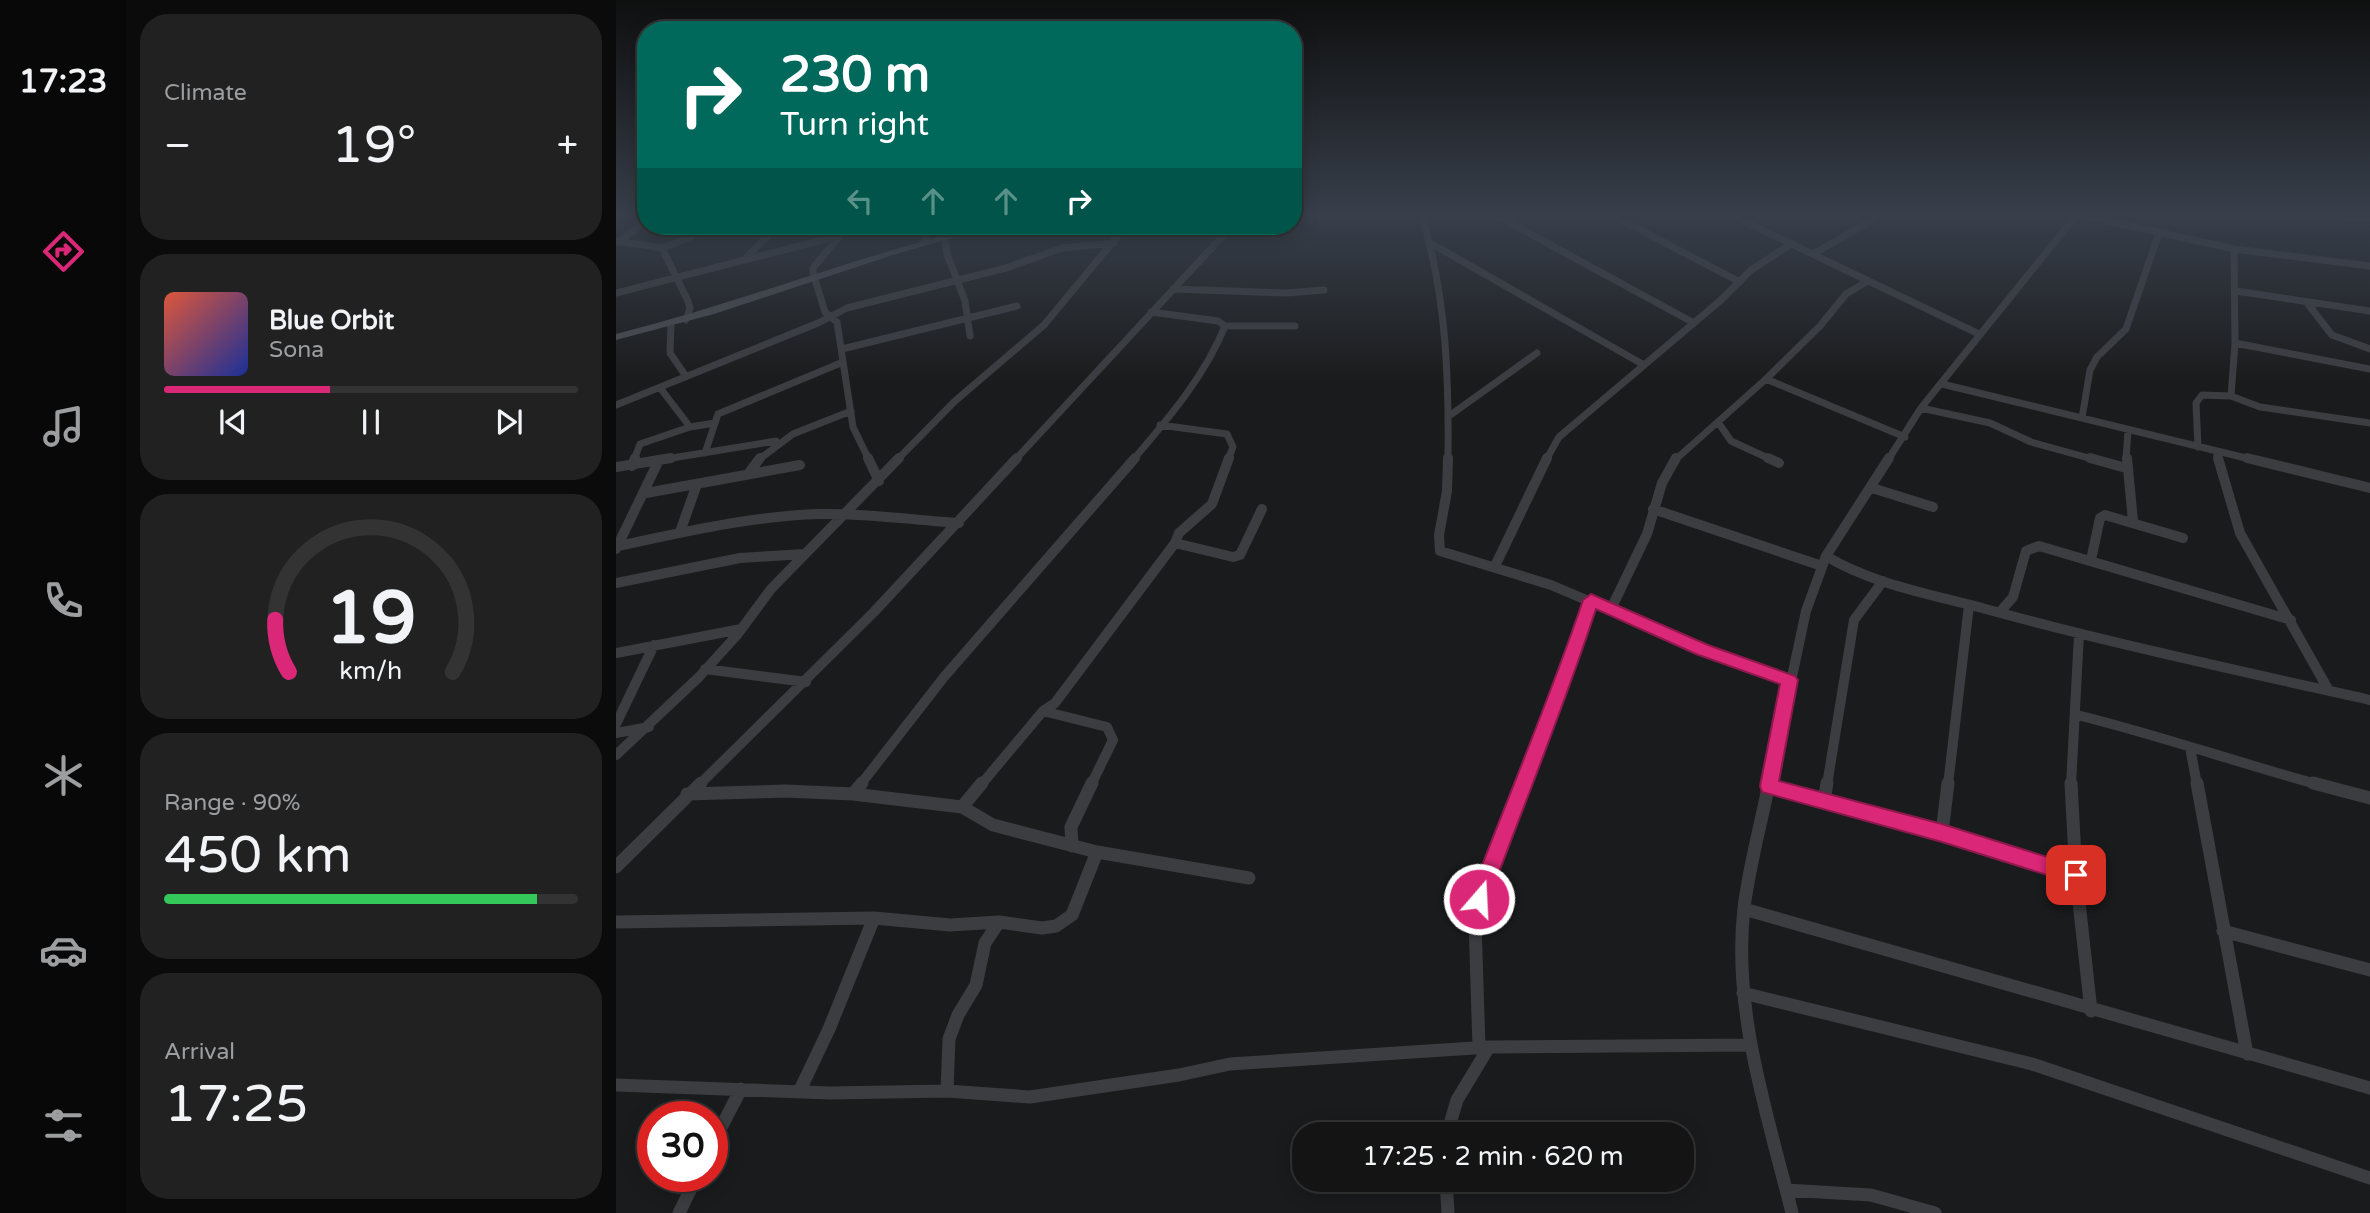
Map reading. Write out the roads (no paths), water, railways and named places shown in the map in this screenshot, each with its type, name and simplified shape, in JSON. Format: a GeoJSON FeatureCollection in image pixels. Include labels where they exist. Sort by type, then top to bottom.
{"type":"FeatureCollection","features":[{"type":"Feature","properties":{"kind":"main road"},"geometry":{"type":"LineString","coordinates":[[616,337],[671,325],[843,270]]}},
{"type":"Feature","properties":{"kind":"street"},"geometry":{"type":"LineString","coordinates":[[672,270],[690,308],[686,320]]}},
{"type":"Feature","properties":{"kind":"street"},"geometry":{"type":"LineString","coordinates":[[616,293],[706,270]]}},
{"type":"Feature","properties":{"kind":"street"},"geometry":{"type":"LineString","coordinates":[[813,270],[812,280],[823,300],[825,312],[837,322],[853,427],[879,481]]}},
{"type":"Feature","properties":{"kind":"street"},"geometry":{"type":"LineString","coordinates":[[954,270],[970,317],[970,337]]}},
{"type":"Feature","properties":{"kind":"street"},"geometry":{"type":"LineString","coordinates":[[616,405],[847,308],[999,270]]}},
{"type":"Feature","properties":{"kind":"street"},"geometry":{"type":"LineString","coordinates":[[616,755],[650,727],[705,669],[741,629],[771,589],[804,554],[879,481],[955,401],[1044,325],[1091,270]]}},
{"type":"Feature","properties":{"kind":"street"},"geometry":{"type":"LineString","coordinates":[[616,867],[687,794],[806,682],[959,523],[1191,270]]}},
{"type":"Feature","properties":{"kind":"street"},"geometry":{"type":"LineString","coordinates":[[1437,270],[1446,317],[1449,416],[1448,497],[1439,548],[1447,554],[1495,566],[1591,600],[1702,649],[1789,680]]}},
{"type":"Feature","properties":{"kind":"street"},"geometry":{"type":"LineString","coordinates":[[1477,270],[1644,365]]}},
{"type":"Feature","properties":{"kind":"street"},"geometry":{"type":"LineString","coordinates":[[1595,270],[1694,323]]}},
{"type":"Feature","properties":{"kind":"street"},"geometry":{"type":"LineString","coordinates":[[1716,270],[1740,282]]}},
{"type":"Feature","properties":{"kind":"street"},"geometry":{"type":"LineString","coordinates":[[1495,566],[1529,490],[1559,437],[1694,323],[1752,270]]}},
{"type":"Feature","properties":{"kind":"street"},"geometry":{"type":"LineString","coordinates":[[1843,270],[1979,334]]}},
{"type":"Feature","properties":{"kind":"street"},"geometry":{"type":"LineString","coordinates":[[1792,1213],[1751,1045],[1743,993],[1744,909],[1789,680],[1806,611],[1824,561],[1922,408],[2032,270]]}},
{"type":"Feature","properties":{"kind":"street"},"geometry":{"type":"LineString","coordinates":[[2082,418],[2090,370],[2097,357],[2126,330],[2148,270]]}},
{"type":"Feature","properties":{"kind":"street"},"geometry":{"type":"LineString","coordinates":[[2231,397],[2235,343],[2235,270]]}},
{"type":"Feature","properties":{"kind":"street"},"geometry":{"type":"LineString","coordinates":[[1611,609],[1647,534],[1668,470],[1678,454],[1766,379],[1820,326],[1846,294],[1866,282]]}},
{"type":"Feature","properties":{"kind":"street"},"geometry":{"type":"LineString","coordinates":[[1173,289],[1286,293],[1324,290]]}},
{"type":"Feature","properties":{"kind":"street"},"geometry":{"type":"LineString","coordinates":[[2236,291],[2370,311]]}},
{"type":"Feature","properties":{"kind":"street"},"geometry":{"type":"LineString","coordinates":[[2307,303],[2318,324],[2335,340],[2370,349]]}},
{"type":"Feature","properties":{"kind":"street"},"geometry":{"type":"LineString","coordinates":[[842,349],[1017,306]]}},
{"type":"Feature","properties":{"kind":"street"},"geometry":{"type":"LineString","coordinates":[[1151,313],[1218,321],[1225,326],[1295,326]]}},
{"type":"Feature","properties":{"kind":"street"},"geometry":{"type":"LineString","coordinates":[[671,325],[670,354],[684,375]]}},
{"type":"Feature","properties":{"kind":"street"},"geometry":{"type":"LineString","coordinates":[[853,794],[957,662],[1160,425],[1217,349],[1225,326]]}},
{"type":"Feature","properties":{"kind":"street"},"geometry":{"type":"LineString","coordinates":[[2235,343],[2370,369]]}},
{"type":"Feature","properties":{"kind":"street"},"geometry":{"type":"LineString","coordinates":[[1449,416],[1537,353]]}},
{"type":"Feature","properties":{"kind":"street"},"geometry":{"type":"LineString","coordinates":[[705,453],[718,414],[843,362]]}},
{"type":"Feature","properties":{"kind":"street"},"geometry":{"type":"LineString","coordinates":[[1766,379],[1905,437]]}},
{"type":"Feature","properties":{"kind":"street"},"geometry":{"type":"LineString","coordinates":[[1942,384],[2370,488]]}},
{"type":"Feature","properties":{"kind":"street"},"geometry":{"type":"LineString","coordinates":[[661,388],[690,427]]}},
{"type":"Feature","properties":{"kind":"street"},"geometry":{"type":"LineString","coordinates":[[2198,447],[2196,403],[2202,396],[2231,397],[2260,407],[2370,423]]}},
{"type":"Feature","properties":{"kind":"street"},"geometry":{"type":"LineString","coordinates":[[1922,408],[1990,423],[2031,442],[2126,468]]}},
{"type":"Feature","properties":{"kind":"street"},"geometry":{"type":"LineString","coordinates":[[616,467],[776,442],[850,411]]}},
{"type":"Feature","properties":{"kind":"street"},"geometry":{"type":"LineString","coordinates":[[632,466],[640,444],[690,427],[715,422]]}},
{"type":"Feature","properties":{"kind":"street"},"geometry":{"type":"LineString","coordinates":[[1718,422],[1731,442],[1779,463]]}},
{"type":"Feature","properties":{"kind":"street"},"geometry":{"type":"LineString","coordinates":[[962,807],[1043,711],[1055,703],[1175,543],[1179,533],[1212,504],[1233,447],[1227,434],[1160,425]]}},
{"type":"Feature","properties":{"kind":"street"},"geometry":{"type":"LineString","coordinates":[[2128,431],[2126,468],[2133,498],[2133,521]]}},
{"type":"Feature","properties":{"kind":"street"},"geometry":{"type":"LineString","coordinates":[[748,474],[756,461],[776,442]]}},
{"type":"Feature","properties":{"kind":"street"},"geometry":{"type":"LineString","coordinates":[[2216,452],[2240,533],[2264,580],[2291,620],[2328,689]]}},
{"type":"Feature","properties":{"kind":"street"},"geometry":{"type":"LineString","coordinates":[[617,548],[628,521],[646,493],[659,460]]}},
{"type":"Feature","properties":{"kind":"street"},"geometry":{"type":"LineString","coordinates":[[646,493],[800,465]]}},
{"type":"Feature","properties":{"kind":"street"},"geometry":{"type":"LineString","coordinates":[[680,532],[697,484]]}},
{"type":"Feature","properties":{"kind":"street"},"geometry":{"type":"LineString","coordinates":[[1872,488],[1933,507]]}},
{"type":"Feature","properties":{"kind":"street"},"geometry":{"type":"LineString","coordinates":[[1175,543],[1233,557],[1240,555],[1262,509]]}},
{"type":"Feature","properties":{"kind":"street"},"geometry":{"type":"LineString","coordinates":[[1653,509],[1969,605],[2166,657],[2328,689],[2370,700]]}},
{"type":"Feature","properties":{"kind":"street"},"geometry":{"type":"LineString","coordinates":[[617,548],[680,532],[762,520],[846,514],[959,523]]}},
{"type":"Feature","properties":{"kind":"street"},"geometry":{"type":"LineString","coordinates":[[2091,560],[2102,516],[2133,521],[2183,538]]}},
{"type":"Feature","properties":{"kind":"street"},"geometry":{"type":"LineString","coordinates":[[616,523],[628,521]]}},
{"type":"Feature","properties":{"kind":"street"},"geometry":{"type":"LineString","coordinates":[[2000,612],[2012,597],[2029,548],[2048,548],[2291,620]]}},
{"type":"Feature","properties":{"kind":"street"},"geometry":{"type":"LineString","coordinates":[[616,583],[740,558],[804,554]]}},
{"type":"Feature","properties":{"kind":"street"},"geometry":{"type":"LineString","coordinates":[[1824,801],[1854,620],[1858,609],[1869,601],[1883,581]]}},
{"type":"Feature","properties":{"kind":"street"},"geometry":{"type":"LineString","coordinates":[[1449,1122],[1452,1108],[1476,1072],[1484,1047],[1475,920],[1479,899],[1537,745],[1556,705],[1591,600]]}},
{"type":"Feature","properties":{"kind":"street"},"geometry":{"type":"LineString","coordinates":[[1942,833],[1969,605]]}},
{"type":"Feature","properties":{"kind":"street"},"geometry":{"type":"LineString","coordinates":[[616,653],[741,629]]}},
{"type":"Feature","properties":{"kind":"street"},"geometry":{"type":"LineString","coordinates":[[2079,634],[2077,715],[2071,787],[2076,875],[2091,1010]]}},
{"type":"Feature","properties":{"kind":"street"},"geometry":{"type":"LineString","coordinates":[[616,724],[654,645]]}},
{"type":"Feature","properties":{"kind":"street"},"geometry":{"type":"LineString","coordinates":[[705,669],[806,682]]}},
{"type":"Feature","properties":{"kind":"street"},"geometry":{"type":"LineString","coordinates":[[1043,711],[1107,727],[1112,733],[1113,740],[1071,827],[1072,846]]}},
{"type":"Feature","properties":{"kind":"street"},"geometry":{"type":"LineString","coordinates":[[2077,715],[2370,797]]}},
{"type":"Feature","properties":{"kind":"street"},"geometry":{"type":"LineString","coordinates":[[616,733],[650,727]]}},
{"type":"Feature","properties":{"kind":"street"},"geometry":{"type":"LineString","coordinates":[[2190,747],[2247,1054]]}},
{"type":"Feature","properties":{"kind":"street"},"geometry":{"type":"LineString","coordinates":[[1769,786],[1942,833],[2076,875]]}},
{"type":"Feature","properties":{"kind":"street"},"geometry":{"type":"LineString","coordinates":[[687,794],[853,794],[962,807],[993,825],[1072,846],[1249,878]]}},
{"type":"Feature","properties":{"kind":"street"},"geometry":{"type":"LineString","coordinates":[[616,922],[874,918],[950,925],[999,922],[1042,928],[1065,921],[1072,915],[1097,852]]}},
{"type":"Feature","properties":{"kind":"street"},"geometry":{"type":"LineString","coordinates":[[1744,909],[2370,1088]]}},
{"type":"Feature","properties":{"kind":"street"},"geometry":{"type":"LineString","coordinates":[[799,1092],[829,1029],[874,918]]}},
{"type":"Feature","properties":{"kind":"street"},"geometry":{"type":"LineString","coordinates":[[947,1091],[949,1039],[958,1015],[976,985],[979,960],[985,943],[999,922]]}},
{"type":"Feature","properties":{"kind":"street"},"geometry":{"type":"LineString","coordinates":[[2223,931],[2370,970]]}},
{"type":"Feature","properties":{"kind":"street"},"geometry":{"type":"LineString","coordinates":[[1743,993],[2032,1064],[2370,1178]]}},
{"type":"Feature","properties":{"kind":"street"},"geometry":{"type":"LineString","coordinates":[[616,1085],[799,1092],[947,1091],[1030,1097],[1179,1075],[1230,1064],[1484,1047],[1751,1045]]}},
{"type":"Feature","properties":{"kind":"street"},"geometry":{"type":"LineString","coordinates":[[728,1114],[741,1089]]}},
{"type":"Feature","properties":{"kind":"street"},"geometry":{"type":"LineString","coordinates":[[1786,1190],[1871,1195],[1935,1213]]}},
{"type":"Feature","properties":{"kind":"street"},"geometry":{"type":"LineString","coordinates":[[678,1213],[689,1192]]}},
{"type":"Feature","properties":{"kind":"street"},"geometry":{"type":"LineString","coordinates":[[1447,1192],[1448,1213]]}}]}
